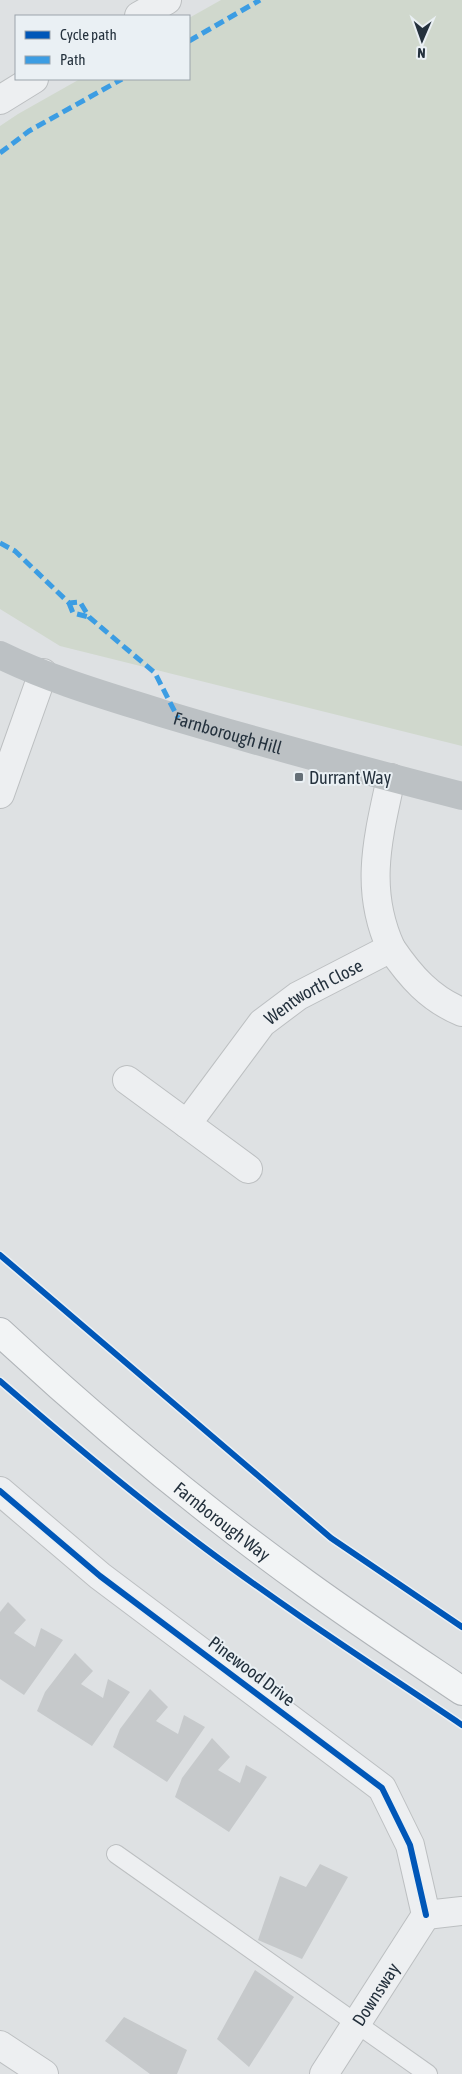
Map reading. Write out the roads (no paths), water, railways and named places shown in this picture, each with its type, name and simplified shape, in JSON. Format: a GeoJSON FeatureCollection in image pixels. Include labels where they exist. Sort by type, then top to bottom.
{"type":"FeatureCollection","features":[{"type":"Feature","properties":{"kind":"highway","name":"Farnborough Way"},"geometry":{"type":"LineString","coordinates":[[0,1332],[107,1427],[240,1535],[306,1584],[462,1691]]}},
{"type":"Feature","properties":{"kind":"main road","name":"Farnborough Hill"},"geometry":{"type":"LineString","coordinates":[[0,655],[43,673],[105,695],[188,721],[462,796]]}},
{"type":"Feature","properties":{"kind":"street"},"geometry":{"type":"LineString","coordinates":[[141,15],[167,0]]}},
{"type":"Feature","properties":{"kind":"street"},"geometry":{"type":"LineString","coordinates":[[3,92],[32,80]]}},
{"type":"Feature","properties":{"kind":"street"},"geometry":{"type":"LineString","coordinates":[[0,794],[43,673]]}},
{"type":"Feature","properties":{"kind":"street"},"geometry":{"type":"LineString","coordinates":[[392,778],[376,852],[374,878],[376,906],[384,934],[406,970],[421,987],[441,1002],[462,1012]]}},
{"type":"Feature","properties":{"kind":"street","name":"Wentworth Close"},"geometry":{"type":"LineString","coordinates":[[187,1124],[262,1023],[298,996],[391,948]]}},
{"type":"Feature","properties":{"kind":"street"},"geometry":{"type":"LineString","coordinates":[[127,1080],[248,1169]]}},
{"type":"Feature","properties":{"kind":"street","name":"Pinewood Drive"},"geometry":{"type":"LineString","coordinates":[[0,1491],[100,1576],[382,1788],[410,1845],[426,1914]]}},
{"type":"Feature","properties":{"kind":"street"},"geometry":{"type":"LineString","coordinates":[[426,1914],[462,1911]]}},
{"type":"Feature","properties":{"kind":"street","name":"Downsway"},"geometry":{"type":"LineString","coordinates":[[324,2074],[426,1914]]}},
{"type":"Feature","properties":{"kind":"street"},"geometry":{"type":"LineString","coordinates":[[0,2045],[44,2074]]}},
{"type":"Feature","properties":{"kind":"lane"},"geometry":{"type":"LineString","coordinates":[[116,1854],[428,2074]]}},
{"type":"Feature","properties":{"kind":"place","name":"Durrant Way"},"geometry":{"type":"Point","coordinates":[299,777]}}]}
